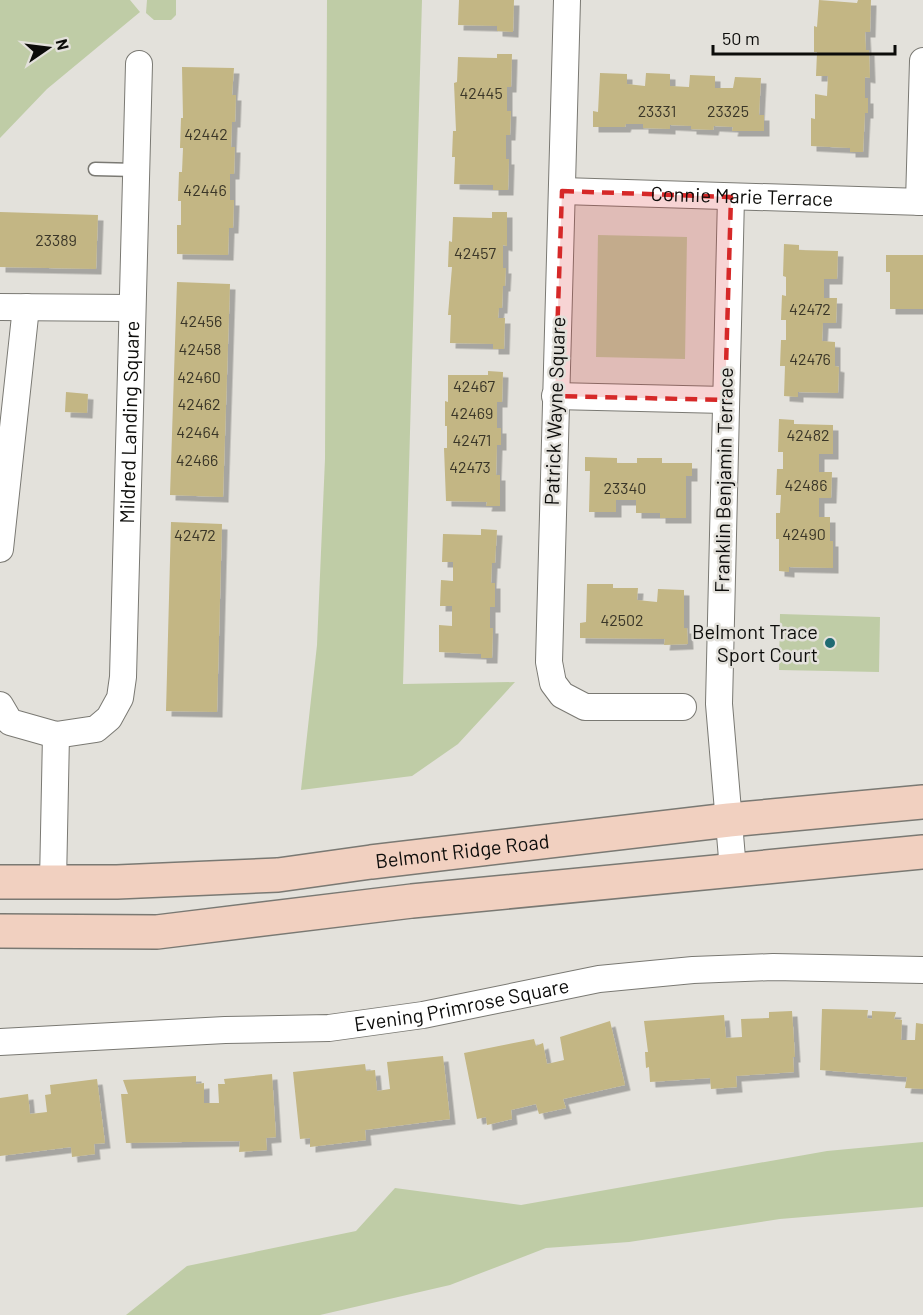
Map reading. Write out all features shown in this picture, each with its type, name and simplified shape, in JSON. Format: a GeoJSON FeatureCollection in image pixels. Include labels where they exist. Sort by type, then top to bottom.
{"type":"FeatureCollection","features":[{"type":"Feature","properties":{"kind":"main road","name":"Belmont Ridge Road"},"geometry":{"type":"LineString","coordinates":[[0,882],[117,882],[278,875],[729,820],[923,802]]}},
{"type":"Feature","properties":{"kind":"main road"},"geometry":{"type":"LineString","coordinates":[[0,930],[157,932],[412,901],[923,852]]}},
{"type":"Feature","properties":{"kind":"street","name":"Patrick Wayne Square"},"geometry":{"type":"LineString","coordinates":[[567,0],[549,662],[553,684],[562,695],[585,707],[683,707]]}},
{"type":"Feature","properties":{"kind":"street"},"geometry":{"type":"LineString","coordinates":[[921,202],[923,61]]}},
{"type":"Feature","properties":{"kind":"street","name":"Mildred Landing Square"},"geometry":{"type":"LineString","coordinates":[[0,705],[10,722],[56,735],[96,729],[109,718],[120,698],[123,677],[139,64]]}},
{"type":"Feature","properties":{"kind":"street","name":"Connie Marie Terrace"},"geometry":{"type":"LineString","coordinates":[[562,191],[921,202]]}},
{"type":"Feature","properties":{"kind":"street","name":"Franklin Benjamin Terrace"},"geometry":{"type":"LineString","coordinates":[[731,197],[719,704],[733,870]]}},
{"type":"Feature","properties":{"kind":"street"},"geometry":{"type":"LineString","coordinates":[[0,307],[132,308]]}},
{"type":"Feature","properties":{"kind":"street"},"geometry":{"type":"LineString","coordinates":[[0,549],[26,307]]}},
{"type":"Feature","properties":{"kind":"street"},"geometry":{"type":"LineString","coordinates":[[555,396],[725,400]]}},
{"type":"Feature","properties":{"kind":"street"},"geometry":{"type":"LineString","coordinates":[[53,882],[56,735]]}},
{"type":"Feature","properties":{"kind":"street","name":"Evening Primrose Square"},"geometry":{"type":"LineString","coordinates":[[0,1042],[225,1029],[329,1028],[423,1015],[600,979],[693,970],[773,967],[923,970]]}},
{"type":"Feature","properties":{"kind":"lane"},"geometry":{"type":"LineString","coordinates":[[95,169],[136,170]]}},
{"type":"Feature","properties":{"kind":"highlighted area"},"geometry":{"type":"Polygon","coordinates":[[[562,191],[731,197],[725,400],[555,396],[562,191]]]}},
{"type":"Feature","properties":{"kind":"green space"},"geometry":{"type":"Polygon","coordinates":[[[0,0],[130,0],[140,12],[47,89],[0,138],[0,0]]]}},
{"type":"Feature","properties":{"kind":"green space"},"geometry":{"type":"Polygon","coordinates":[[[147,0],[176,0],[176,15],[171,20],[154,20],[146,13],[147,0]]]}},
{"type":"Feature","properties":{"kind":"green space"},"geometry":{"type":"Polygon","coordinates":[[[327,0],[422,0],[403,684],[515,682],[458,744],[412,776],[301,790],[317,645],[325,459],[327,0]]]}},
{"type":"Feature","properties":{"kind":"green space"},"geometry":{"type":"Polygon","coordinates":[[[598,235],[687,237],[685,359],[596,357],[598,235]]]}},
{"type":"Feature","properties":{"kind":"green space","name":"Belmont Trace Sport Court"},"geometry":{"type":"Polygon","coordinates":[[[780,614],[880,617],[879,672],[779,670],[780,614]]]}},
{"type":"Feature","properties":{"kind":"green space"},"geometry":{"type":"Polygon","coordinates":[[[923,1142],[923,1207],[780,1219],[629,1242],[546,1248],[450,1285],[320,1315],[126,1315],[187,1266],[356,1231],[395,1188],[521,1205],[827,1151],[923,1142]]]}},
{"type":"Feature","properties":{"kind":"building"},"geometry":{"type":"Polygon","coordinates":[[[459,0],[514,0],[513,32],[497,31],[497,26],[458,25],[459,0]]]}},
{"type":"Feature","properties":{"kind":"building"},"geometry":{"type":"Polygon","coordinates":[[[819,0],[857,3],[858,0],[871,0],[870,32],[865,32],[866,50],[869,50],[870,78],[865,77],[868,113],[865,113],[863,152],[850,152],[850,148],[811,146],[811,118],[815,119],[815,94],[827,96],[828,76],[816,76],[817,52],[814,52],[814,26],[817,27],[819,0]]]}},
{"type":"Feature","properties":{"kind":"building"},"geometry":{"type":"Polygon","coordinates":[[[497,54],[512,54],[511,87],[507,87],[507,111],[511,111],[510,135],[506,135],[506,159],[509,159],[508,190],[493,190],[493,185],[454,184],[455,157],[452,157],[453,131],[456,131],[454,83],[457,82],[458,57],[497,58],[497,54]]]}},
{"type":"Feature","properties":{"kind":"building"},"geometry":{"type":"Polygon","coordinates":[[[182,67],[234,68],[232,95],[236,95],[235,122],[232,122],[231,147],[235,147],[234,174],[230,174],[230,200],[234,200],[233,228],[229,228],[228,255],[177,254],[177,225],[181,225],[181,201],[178,201],[183,148],[180,148],[181,118],[183,118],[182,67]]]}},
{"type":"Feature","properties":{"kind":"building"},"geometry":{"type":"Polygon","coordinates":[[[600,73],[627,74],[627,84],[645,86],[646,73],[670,74],[670,86],[689,87],[690,75],[715,76],[715,88],[733,88],[735,77],[761,78],[759,115],[764,115],[764,131],[732,131],[733,127],[714,126],[713,130],[670,125],[670,129],[643,128],[643,124],[626,124],[625,127],[593,127],[593,111],[598,112],[600,73]]]}},
{"type":"Feature","properties":{"kind":"building"},"geometry":{"type":"Polygon","coordinates":[[[0,212],[98,215],[96,269],[0,267],[0,212]]]}},
{"type":"Feature","properties":{"kind":"building"},"geometry":{"type":"Polygon","coordinates":[[[492,212],[507,212],[507,246],[503,245],[503,268],[506,268],[505,286],[503,286],[502,308],[499,308],[498,318],[505,318],[504,349],[493,349],[493,344],[450,343],[451,315],[448,315],[452,267],[448,267],[453,217],[492,218],[492,212]]]}},
{"type":"Feature","properties":{"kind":"building"},"geometry":{"type":"Polygon","coordinates":[[[784,244],[799,245],[799,250],[838,251],[837,279],[824,279],[824,298],[837,298],[836,323],[823,323],[822,341],[835,342],[835,366],[839,367],[838,393],[798,392],[798,397],[784,396],[785,366],[780,366],[781,340],[786,340],[786,320],[781,320],[782,295],[786,296],[786,277],[783,276],[784,244]]]}},
{"type":"Feature","properties":{"kind":"building"},"geometry":{"type":"Polygon","coordinates":[[[886,255],[923,255],[923,309],[890,309],[890,272],[886,272],[886,255]]]}},
{"type":"Feature","properties":{"kind":"building"},"geometry":{"type":"Polygon","coordinates":[[[177,282],[230,284],[223,497],[170,495],[177,282]]]}},
{"type":"Feature","properties":{"kind":"building"},"geometry":{"type":"Polygon","coordinates":[[[488,371],[503,372],[502,402],[497,402],[497,428],[501,428],[501,445],[497,445],[496,475],[500,475],[500,506],[486,506],[487,502],[446,501],[444,448],[447,448],[445,401],[448,402],[448,375],[488,375],[488,371]]]}},
{"type":"Feature","properties":{"kind":"building"},"geometry":{"type":"Polygon","coordinates":[[[66,392],[88,394],[87,413],[65,412],[66,392]]]}},
{"type":"Feature","properties":{"kind":"building"},"geometry":{"type":"Polygon","coordinates":[[[779,419],[794,420],[794,424],[833,425],[833,454],[819,454],[819,472],[832,472],[831,498],[819,498],[819,517],[830,517],[833,568],[789,567],[789,572],[779,571],[776,513],[780,513],[781,495],[776,495],[777,469],[783,469],[783,452],[778,452],[779,419]]]}},
{"type":"Feature","properties":{"kind":"building"},"geometry":{"type":"Polygon","coordinates":[[[585,457],[617,458],[617,463],[637,463],[637,458],[662,458],[662,463],[692,463],[692,476],[686,476],[686,518],[660,518],[660,513],[636,513],[636,500],[616,500],[616,512],[589,512],[590,471],[585,471],[585,457]]]}},
{"type":"Feature","properties":{"kind":"building"},"geometry":{"type":"Polygon","coordinates":[[[171,522],[222,524],[217,712],[166,711],[171,522]]]}},
{"type":"Feature","properties":{"kind":"building"},"geometry":{"type":"Polygon","coordinates":[[[481,529],[497,530],[491,583],[495,583],[495,607],[490,607],[490,628],[493,628],[492,658],[481,658],[481,654],[439,652],[439,625],[452,626],[452,606],[440,606],[441,580],[453,581],[453,562],[442,562],[443,534],[481,535],[481,529]]]}},
{"type":"Feature","properties":{"kind":"building"},"geometry":{"type":"Polygon","coordinates":[[[587,584],[613,584],[613,588],[638,588],[637,600],[657,602],[658,589],[684,590],[684,628],[687,628],[688,644],[664,645],[665,639],[580,638],[580,623],[586,622],[587,584]]]}},
{"type":"Feature","properties":{"kind":"building"},"geometry":{"type":"Polygon","coordinates":[[[822,1009],[868,1010],[867,1018],[872,1019],[872,1011],[896,1012],[894,1019],[902,1020],[901,1040],[915,1040],[916,1023],[923,1024],[923,1089],[905,1088],[907,1077],[820,1070],[822,1009]]]}},
{"type":"Feature","properties":{"kind":"building"},"geometry":{"type":"Polygon","coordinates":[[[792,1011],[794,1072],[736,1076],[737,1087],[711,1089],[710,1078],[650,1082],[649,1067],[646,1068],[645,1052],[648,1052],[644,1021],[724,1015],[726,1038],[742,1037],[741,1019],[769,1018],[769,1012],[792,1011]]]}},
{"type":"Feature","properties":{"kind":"building"},"geometry":{"type":"Polygon","coordinates":[[[610,1021],[625,1085],[563,1099],[566,1108],[539,1114],[536,1104],[511,1110],[512,1119],[487,1125],[486,1117],[477,1119],[464,1053],[534,1039],[536,1046],[543,1043],[547,1064],[564,1060],[560,1037],[610,1021]]]}},
{"type":"Feature","properties":{"kind":"building"},"geometry":{"type":"Polygon","coordinates":[[[443,1056],[450,1119],[365,1130],[366,1140],[310,1147],[310,1138],[300,1139],[293,1072],[365,1064],[366,1071],[375,1070],[377,1091],[390,1089],[387,1062],[443,1056]]]}},
{"type":"Feature","properties":{"kind":"building"},"geometry":{"type":"Polygon","coordinates":[[[272,1074],[276,1137],[266,1138],[267,1150],[239,1152],[240,1141],[126,1143],[121,1094],[128,1094],[123,1080],[196,1076],[196,1084],[204,1083],[204,1103],[219,1103],[218,1084],[225,1084],[224,1079],[272,1074]]]}},
{"type":"Feature","properties":{"kind":"building"},"geometry":{"type":"Polygon","coordinates":[[[97,1079],[105,1143],[94,1144],[95,1154],[72,1157],[71,1147],[0,1156],[0,1098],[28,1094],[30,1114],[47,1112],[45,1095],[51,1094],[50,1085],[97,1079]]]}},
{"type":"Feature","properties":{"kind":"place","name":"Belmont Trace Sport Court"},"geometry":{"type":"Point","coordinates":[830,643]}}]}
